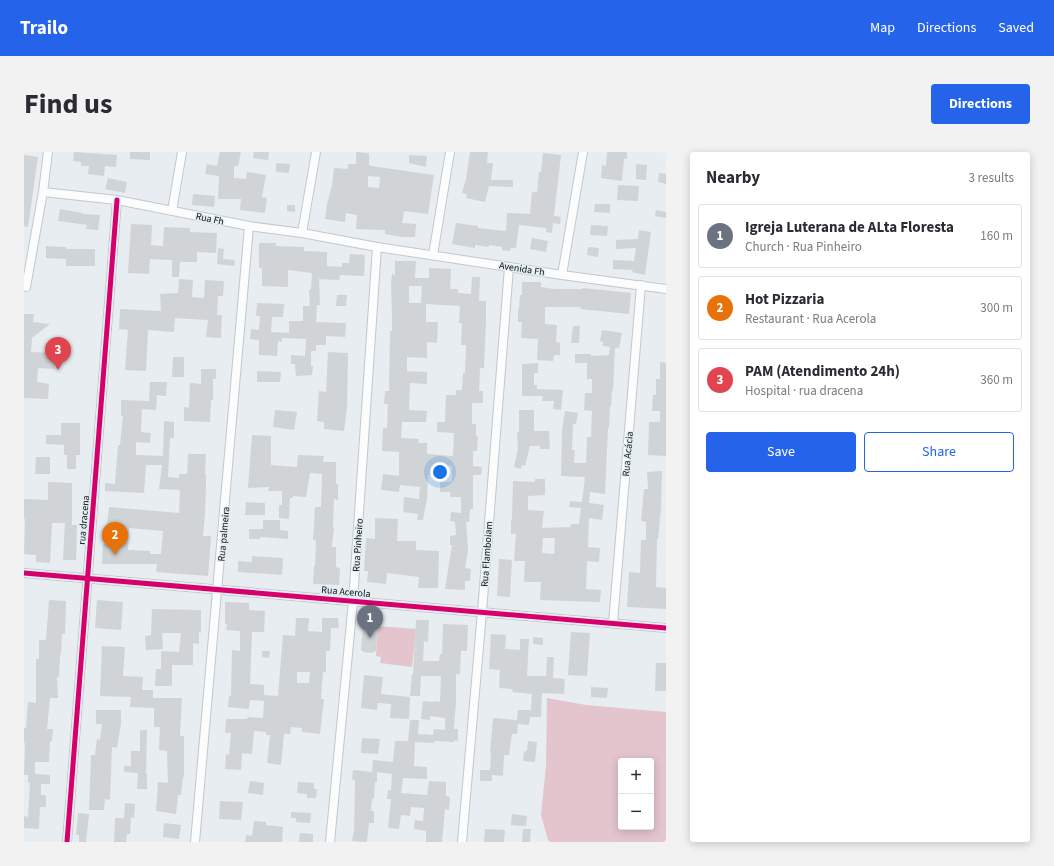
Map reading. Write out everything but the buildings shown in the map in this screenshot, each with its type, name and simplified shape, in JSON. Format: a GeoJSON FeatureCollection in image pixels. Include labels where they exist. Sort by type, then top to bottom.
{"type":"FeatureCollection","features":[{"type":"Feature","properties":{"kind":"street"},"geometry":{"type":"LineString","coordinates":[[26,287],[43,192],[48,152]]}},
{"type":"Feature","properties":{"kind":"street"},"geometry":{"type":"LineString","coordinates":[[172,211],[182,152]]}},
{"type":"Feature","properties":{"kind":"street"},"geometry":{"type":"LineString","coordinates":[[302,233],[316,152]]}},
{"type":"Feature","properties":{"kind":"street"},"geometry":{"type":"LineString","coordinates":[[433,255],[450,152]]}},
{"type":"Feature","properties":{"kind":"street"},"geometry":{"type":"LineString","coordinates":[[562,275],[583,152]]}},
{"type":"Feature","properties":{"kind":"street","name":"Rua Fh"},"geometry":{"type":"LineString","coordinates":[[43,192],[117,200],[249,226],[302,233],[377,246]]}},
{"type":"Feature","properties":{"kind":"street","name":"rua dracena"},"geometry":{"type":"LineString","coordinates":[[67,842],[117,200]]}},
{"type":"Feature","properties":{"kind":"street","name":"Rua palmeira"},"geometry":{"type":"LineString","coordinates":[[195,842],[249,226]]}},
{"type":"Feature","properties":{"kind":"street","name":"Avenida Fh"},"geometry":{"type":"LineString","coordinates":[[377,246],[562,275],[666,289]]}},
{"type":"Feature","properties":{"kind":"street","name":"Rua Pinheiro"},"geometry":{"type":"LineString","coordinates":[[330,842],[353,601],[377,246]]}},
{"type":"Feature","properties":{"kind":"street","name":"Rua Flamboiam"},"geometry":{"type":"LineString","coordinates":[[462,842],[482,612],[509,266]]}},
{"type":"Feature","properties":{"kind":"street","name":"Rua Acácia"},"geometry":{"type":"LineString","coordinates":[[613,623],[641,286]]}},
{"type":"Feature","properties":{"kind":"street","name":"Rua Acerola"},"geometry":{"type":"LineString","coordinates":[[24,573],[666,628]]}},
{"type":"Feature","properties":{"kind":"shaded area"},"geometry":{"type":"Polygon","coordinates":[[[378,626],[416,629],[412,667],[380,663],[381,657],[376,656],[378,626]]]}},
{"type":"Feature","properties":{"kind":"shaded area"},"geometry":{"type":"Polygon","coordinates":[[[547,698],[586,705],[666,712],[666,842],[550,842],[548,840],[541,815],[546,765],[547,698]]]}},
{"type":"Feature","properties":{"kind":"cycle path"},"geometry":{"type":"LineString","coordinates":[[67,842],[117,200]]}},
{"type":"Feature","properties":{"kind":"cycle path"},"geometry":{"type":"LineString","coordinates":[[24,573],[666,628]]}},
{"type":"Feature","properties":{"kind":"place","name":"PAM (Atendimento 24h)"},"geometry":{"type":"Point","coordinates":[58,370]}},
{"type":"Feature","properties":{"kind":"place","name":"Hot Pizzaria"},"geometry":{"type":"Point","coordinates":[115,555]}},
{"type":"Feature","properties":{"kind":"place","name":"Igreja Luterana de ALta Floresta"},"geometry":{"type":"Point","coordinates":[370,638]}}]}
